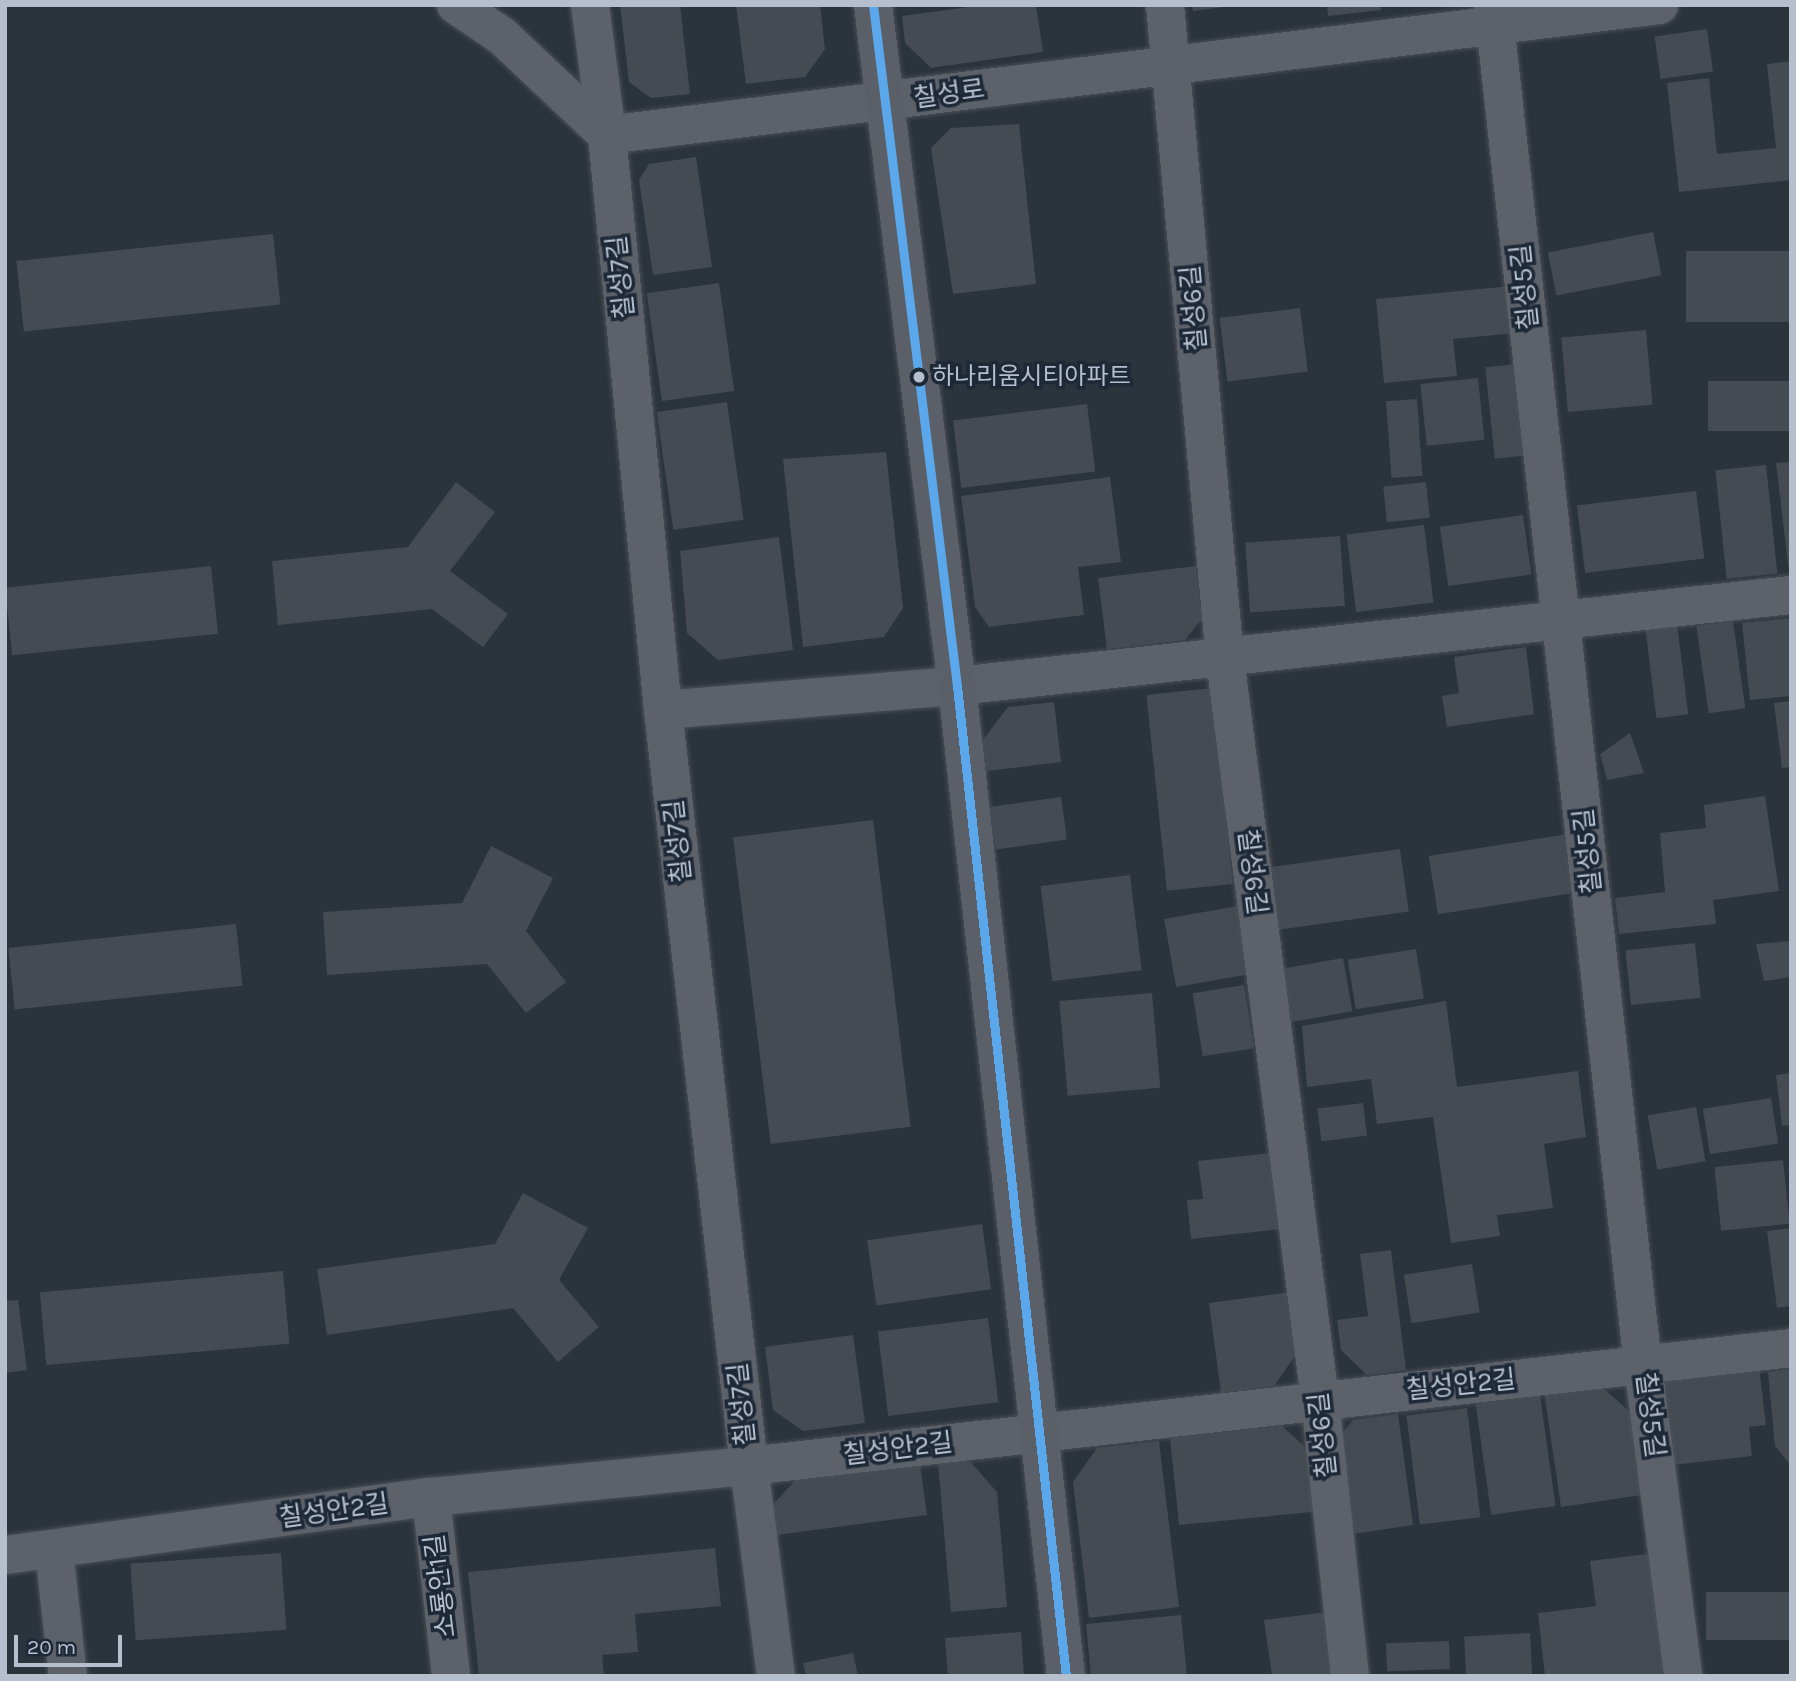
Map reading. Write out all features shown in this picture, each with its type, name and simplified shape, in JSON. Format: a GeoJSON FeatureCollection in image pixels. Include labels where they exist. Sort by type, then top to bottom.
{"type":"FeatureCollection","features":[{"type":"Feature","properties":{"kind":"street"},"geometry":{"type":"LineString","coordinates":[[456,5],[502,36],[607,135],[885,103]]}},
{"type":"Feature","properties":{"kind":"street","name":"칠성7길"},"geometry":{"type":"LineString","coordinates":[[590,5],[607,135],[663,710],[748,1466],[776,1676]]}},
{"type":"Feature","properties":{"kind":"street","name":"칠성로"},"geometry":{"type":"LineString","coordinates":[[873,5],[957,687],[1037,1433],[1066,1676]]}},
{"type":"Feature","properties":{"kind":"street","name":"칠성6길"},"geometry":{"type":"LineString","coordinates":[[1166,5],[1224,659],[1320,1400],[1350,1676]]}},
{"type":"Feature","properties":{"kind":"street"},"geometry":{"type":"LineString","coordinates":[[1172,66],[1303,50],[1494,16],[1650,6]]}},
{"type":"Feature","properties":{"kind":"street","name":"칠성5길"},"geometry":{"type":"LineString","coordinates":[[1494,16],[1563,622],[1643,1366],[1683,1676]]}},
{"type":"Feature","properties":{"kind":"street","name":"칠성로"},"geometry":{"type":"LineString","coordinates":[[885,103],[1172,66]]}},
{"type":"Feature","properties":{"kind":"street"},"geometry":{"type":"LineString","coordinates":[[663,710],[957,687],[1791,595]]}},
{"type":"Feature","properties":{"kind":"street","name":"칠성안2길"},"geometry":{"type":"LineString","coordinates":[[5,1555],[430,1497],[748,1466],[1791,1348]]}},
{"type":"Feature","properties":{"kind":"street","name":"소룡안1길"},"geometry":{"type":"LineString","coordinates":[[430,1497],[451,1676]]}},
{"type":"Feature","properties":{"kind":"street"},"geometry":{"type":"LineString","coordinates":[[54,1550],[68,1676]]}},
{"type":"Feature","properties":{"kind":"building"},"geometry":{"type":"Polygon","coordinates":[[[620,5],[680,5],[690,94],[651,98],[629,82],[620,5]]]}},
{"type":"Feature","properties":{"kind":"building"},"geometry":{"type":"Polygon","coordinates":[[[736,5],[820,5],[825,49],[805,77],[746,84],[736,5]]]}},
{"type":"Feature","properties":{"kind":"building"},"geometry":{"type":"Polygon","coordinates":[[[983,5],[1036,5],[1043,52],[931,68],[905,43],[902,16],[983,5]]]}},
{"type":"Feature","properties":{"kind":"building"},"geometry":{"type":"Polygon","coordinates":[[[1192,5],[1224,5],[1224,7],[1193,11],[1192,5]]]}},
{"type":"Feature","properties":{"kind":"building"},"geometry":{"type":"Polygon","coordinates":[[[1327,5],[1380,5],[1381,10],[1328,16],[1327,5]]]}},
{"type":"Feature","properties":{"kind":"building"},"geometry":{"type":"Polygon","coordinates":[[[1707,29],[1713,72],[1661,79],[1655,36],[1707,29]]]}},
{"type":"Feature","properties":{"kind":"building"},"geometry":{"type":"Polygon","coordinates":[[[1791,61],[1791,180],[1679,192],[1667,83],[1709,78],[1717,154],[1776,148],[1767,64],[1791,61]]]}},
{"type":"Feature","properties":{"kind":"building"},"geometry":{"type":"Polygon","coordinates":[[[1019,124],[1036,284],[953,294],[931,148],[951,128],[1019,124]]]}},
{"type":"Feature","properties":{"kind":"building"},"geometry":{"type":"Polygon","coordinates":[[[696,157],[712,267],[653,275],[639,180],[649,164],[696,157]]]}},
{"type":"Feature","properties":{"kind":"building"},"geometry":{"type":"Polygon","coordinates":[[[1653,232],[1661,275],[1556,296],[1548,252],[1653,232]]]}},
{"type":"Feature","properties":{"kind":"building"},"geometry":{"type":"Polygon","coordinates":[[[273,234],[280,305],[24,332],[16,261],[273,234]]]}},
{"type":"Feature","properties":{"kind":"building"},"geometry":{"type":"Polygon","coordinates":[[[1686,251],[1791,251],[1791,322],[1686,322],[1686,251]]]}},
{"type":"Feature","properties":{"kind":"building"},"geometry":{"type":"Polygon","coordinates":[[[719,283],[734,391],[662,401],[647,293],[719,283]]]}},
{"type":"Feature","properties":{"kind":"building"},"geometry":{"type":"Polygon","coordinates":[[[1511,286],[1516,333],[1453,339],[1457,376],[1384,383],[1376,299],[1511,286]]]}},
{"type":"Feature","properties":{"kind":"building"},"geometry":{"type":"Polygon","coordinates":[[[1300,308],[1308,372],[1227,381],[1220,318],[1300,308]]]}},
{"type":"Feature","properties":{"kind":"building"},"geometry":{"type":"Polygon","coordinates":[[[1646,330],[1653,405],[1568,412],[1561,337],[1646,330]]]}},
{"type":"Feature","properties":{"kind":"building"},"geometry":{"type":"Polygon","coordinates":[[[1517,364],[1527,455],[1495,459],[1485,367],[1517,364]]]}},
{"type":"Feature","properties":{"kind":"building"},"geometry":{"type":"Polygon","coordinates":[[[1478,378],[1484,440],[1427,446],[1420,384],[1478,378]]]}},
{"type":"Feature","properties":{"kind":"building"},"geometry":{"type":"Polygon","coordinates":[[[1708,381],[1791,381],[1791,431],[1708,431],[1708,381]]]}},
{"type":"Feature","properties":{"kind":"building"},"geometry":{"type":"Polygon","coordinates":[[[1417,399],[1422,476],[1391,478],[1386,401],[1417,399]]]}},
{"type":"Feature","properties":{"kind":"building"},"geometry":{"type":"Polygon","coordinates":[[[727,402],[744,520],[673,530],[657,412],[727,402]]]}},
{"type":"Feature","properties":{"kind":"building"},"geometry":{"type":"Polygon","coordinates":[[[1087,404],[1095,471],[961,488],[953,420],[1087,404]]]}},
{"type":"Feature","properties":{"kind":"building"},"geometry":{"type":"Polygon","coordinates":[[[886,452],[903,608],[884,637],[803,647],[783,459],[886,452]]]}},
{"type":"Feature","properties":{"kind":"building"},"geometry":{"type":"Polygon","coordinates":[[[1791,462],[1791,571],[1789,572],[1776,463],[1791,462]]]}},
{"type":"Feature","properties":{"kind":"building"},"geometry":{"type":"Polygon","coordinates":[[[1766,465],[1777,573],[1727,579],[1715,470],[1766,465]]]}},
{"type":"Feature","properties":{"kind":"building"},"geometry":{"type":"Polygon","coordinates":[[[1110,477],[1121,562],[1078,567],[1084,615],[989,627],[975,607],[961,496],[1110,477]]]}},
{"type":"Feature","properties":{"kind":"building"},"geometry":{"type":"Polygon","coordinates":[[[456,482],[495,512],[450,571],[508,614],[483,647],[432,609],[278,625],[272,561],[408,547],[456,482]]]}},
{"type":"Feature","properties":{"kind":"building"},"geometry":{"type":"Polygon","coordinates":[[[1426,482],[1430,518],[1387,522],[1383,486],[1426,482]]]}},
{"type":"Feature","properties":{"kind":"building"},"geometry":{"type":"Polygon","coordinates":[[[1696,491],[1704,558],[1585,573],[1577,506],[1696,491]]]}},
{"type":"Feature","properties":{"kind":"building"},"geometry":{"type":"Polygon","coordinates":[[[1523,515],[1531,574],[1448,586],[1440,527],[1523,515]]]}},
{"type":"Feature","properties":{"kind":"building"},"geometry":{"type":"Polygon","coordinates":[[[1424,525],[1434,602],[1356,612],[1347,535],[1424,525]]]}},
{"type":"Feature","properties":{"kind":"building"},"geometry":{"type":"Polygon","coordinates":[[[1340,536],[1345,606],[1250,612],[1245,543],[1340,536]]]}},
{"type":"Feature","properties":{"kind":"building"},"geometry":{"type":"Polygon","coordinates":[[[779,537],[793,650],[718,660],[687,633],[680,551],[779,537]]]}},
{"type":"Feature","properties":{"kind":"building"},"geometry":{"type":"Polygon","coordinates":[[[211,566],[218,634],[12,655],[5,588],[211,566]]]}},
{"type":"Feature","properties":{"kind":"building"},"geometry":{"type":"Polygon","coordinates":[[[1196,566],[1202,619],[1185,640],[1107,649],[1098,578],[1196,566]]]}},
{"type":"Feature","properties":{"kind":"building"},"geometry":{"type":"Polygon","coordinates":[[[1791,618],[1791,696],[1750,700],[1742,623],[1791,618]]]}},
{"type":"Feature","properties":{"kind":"building"},"geometry":{"type":"Polygon","coordinates":[[[1733,621],[1745,708],[1709,713],[1696,626],[1733,621]]]}},
{"type":"Feature","properties":{"kind":"building"},"geometry":{"type":"Polygon","coordinates":[[[1677,623],[1688,714],[1656,718],[1645,627],[1677,623]]]}},
{"type":"Feature","properties":{"kind":"building"},"geometry":{"type":"Polygon","coordinates":[[[1526,647],[1534,714],[1447,727],[1442,696],[1459,693],[1454,657],[1526,647]]]}},
{"type":"Feature","properties":{"kind":"building"},"geometry":{"type":"Polygon","coordinates":[[[1212,688],[1233,884],[1167,891],[1146,695],[1212,688]]]}},
{"type":"Feature","properties":{"kind":"building"},"geometry":{"type":"Polygon","coordinates":[[[1791,701],[1791,767],[1782,768],[1774,703],[1791,701]]]}},
{"type":"Feature","properties":{"kind":"building"},"geometry":{"type":"Polygon","coordinates":[[[1054,702],[1061,762],[986,771],[982,741],[1008,707],[1054,702]]]}},
{"type":"Feature","properties":{"kind":"building"},"geometry":{"type":"Polygon","coordinates":[[[1630,733],[1644,773],[1607,780],[1600,754],[1630,733]]]}},
{"type":"Feature","properties":{"kind":"building"},"geometry":{"type":"Polygon","coordinates":[[[1765,796],[1779,891],[1713,900],[1716,924],[1619,934],[1615,898],[1665,892],[1660,833],[1706,828],[1704,805],[1765,796]]]}},
{"type":"Feature","properties":{"kind":"building"},"geometry":{"type":"Polygon","coordinates":[[[1061,797],[1067,840],[996,850],[990,807],[1061,797]]]}},
{"type":"Feature","properties":{"kind":"building"},"geometry":{"type":"Polygon","coordinates":[[[873,820],[911,1127],[771,1144],[733,837],[873,820]]]}},
{"type":"Feature","properties":{"kind":"building"},"geometry":{"type":"Polygon","coordinates":[[[1568,834],[1577,892],[1438,914],[1429,856],[1568,834]]]}},
{"type":"Feature","properties":{"kind":"building"},"geometry":{"type":"Polygon","coordinates":[[[491,846],[553,878],[526,931],[566,982],[526,1013],[487,964],[327,975],[323,912],[462,903],[491,846]]]}},
{"type":"Feature","properties":{"kind":"building"},"geometry":{"type":"Polygon","coordinates":[[[1400,849],[1409,911],[1277,930],[1268,868],[1400,849]]]}},
{"type":"Feature","properties":{"kind":"building"},"geometry":{"type":"Polygon","coordinates":[[[1130,875],[1142,970],[1052,981],[1041,886],[1130,875]]]}},
{"type":"Feature","properties":{"kind":"building"},"geometry":{"type":"Polygon","coordinates":[[[1238,906],[1250,974],[1176,987],[1164,919],[1238,906]]]}},
{"type":"Feature","properties":{"kind":"building"},"geometry":{"type":"Polygon","coordinates":[[[236,924],[242,986],[15,1010],[8,948],[236,924]]]}},
{"type":"Feature","properties":{"kind":"building"},"geometry":{"type":"Polygon","coordinates":[[[1791,941],[1791,977],[1764,981],[1756,944],[1791,941]]]}},
{"type":"Feature","properties":{"kind":"building"},"geometry":{"type":"Polygon","coordinates":[[[1695,943],[1701,998],[1631,1005],[1625,950],[1695,943]]]}},
{"type":"Feature","properties":{"kind":"building"},"geometry":{"type":"Polygon","coordinates":[[[1416,949],[1424,998],[1356,1009],[1348,960],[1416,949]]]}},
{"type":"Feature","properties":{"kind":"building"},"geometry":{"type":"Polygon","coordinates":[[[1343,958],[1352,1011],[1291,1022],[1282,969],[1343,958]]]}},
{"type":"Feature","properties":{"kind":"building"},"geometry":{"type":"Polygon","coordinates":[[[1244,985],[1254,1048],[1203,1056],[1193,993],[1244,985]]]}},
{"type":"Feature","properties":{"kind":"building"},"geometry":{"type":"Polygon","coordinates":[[[1152,993],[1160,1088],[1068,1096],[1059,1001],[1152,993]]]}},
{"type":"Feature","properties":{"kind":"building"},"geometry":{"type":"Polygon","coordinates":[[[1446,1001],[1457,1087],[1578,1071],[1586,1137],[1544,1144],[1553,1208],[1497,1215],[1500,1236],[1451,1243],[1433,1117],[1377,1124],[1371,1079],[1307,1087],[1302,1026],[1446,1001]]]}},
{"type":"Feature","properties":{"kind":"building"},"geometry":{"type":"Polygon","coordinates":[[[1791,1073],[1791,1125],[1782,1126],[1776,1075],[1791,1073]]]}},
{"type":"Feature","properties":{"kind":"building"},"geometry":{"type":"Polygon","coordinates":[[[1771,1098],[1778,1143],[1710,1154],[1703,1109],[1771,1098]]]}},
{"type":"Feature","properties":{"kind":"building"},"geometry":{"type":"Polygon","coordinates":[[[1363,1103],[1367,1136],[1321,1141],[1317,1109],[1363,1103]]]}},
{"type":"Feature","properties":{"kind":"building"},"geometry":{"type":"Polygon","coordinates":[[[1696,1107],[1706,1161],[1657,1170],[1648,1116],[1696,1107]]]}},
{"type":"Feature","properties":{"kind":"building"},"geometry":{"type":"Polygon","coordinates":[[[1271,1153],[1280,1229],[1191,1239],[1187,1200],[1203,1199],[1198,1161],[1271,1153]]]}},
{"type":"Feature","properties":{"kind":"building"},"geometry":{"type":"Polygon","coordinates":[[[1783,1160],[1790,1224],[1721,1231],[1714,1167],[1783,1160]]]}},
{"type":"Feature","properties":{"kind":"building"},"geometry":{"type":"Polygon","coordinates":[[[523,1193],[588,1228],[559,1280],[599,1327],[558,1362],[513,1308],[327,1335],[317,1269],[495,1244],[523,1193]]]}},
{"type":"Feature","properties":{"kind":"building"},"geometry":{"type":"Polygon","coordinates":[[[982,1224],[991,1289],[876,1306],[867,1240],[982,1224]]]}},
{"type":"Feature","properties":{"kind":"building"},"geometry":{"type":"Polygon","coordinates":[[[1791,1228],[1791,1306],[1777,1308],[1767,1231],[1791,1228]]]}},
{"type":"Feature","properties":{"kind":"building"},"geometry":{"type":"Polygon","coordinates":[[[1391,1250],[1406,1370],[1367,1375],[1341,1350],[1337,1320],[1368,1316],[1360,1254],[1391,1250]]]}},
{"type":"Feature","properties":{"kind":"building"},"geometry":{"type":"Polygon","coordinates":[[[1472,1264],[1480,1312],[1412,1323],[1404,1275],[1472,1264]]]}},
{"type":"Feature","properties":{"kind":"building"},"geometry":{"type":"Polygon","coordinates":[[[283,1271],[289,1344],[46,1365],[40,1292],[283,1271]]]}},
{"type":"Feature","properties":{"kind":"building"},"geometry":{"type":"Polygon","coordinates":[[[1291,1292],[1299,1350],[1274,1386],[1221,1393],[1209,1303],[1291,1292]]]}},
{"type":"Feature","properties":{"kind":"building"},"geometry":{"type":"Polygon","coordinates":[[[18,1300],[27,1370],[5,1373],[5,1301],[18,1300]]]}},
{"type":"Feature","properties":{"kind":"building"},"geometry":{"type":"Polygon","coordinates":[[[988,1318],[998,1402],[888,1416],[878,1332],[988,1318]]]}},
{"type":"Feature","properties":{"kind":"building"},"geometry":{"type":"Polygon","coordinates":[[[853,1335],[865,1423],[803,1431],[773,1410],[765,1347],[853,1335]]]}},
{"type":"Feature","properties":{"kind":"building"},"geometry":{"type":"Polygon","coordinates":[[[1759,1367],[1766,1425],[1749,1427],[1752,1456],[1673,1465],[1664,1377],[1759,1367]]]}},
{"type":"Feature","properties":{"kind":"building"},"geometry":{"type":"Polygon","coordinates":[[[1791,1369],[1791,1466],[1775,1446],[1768,1372],[1791,1369]]]}},
{"type":"Feature","properties":{"kind":"building"},"geometry":{"type":"Polygon","coordinates":[[[1599,1384],[1630,1412],[1642,1495],[1561,1507],[1544,1392],[1599,1384]]]}},
{"type":"Feature","properties":{"kind":"building"},"geometry":{"type":"Polygon","coordinates":[[[1540,1395],[1556,1506],[1491,1515],[1476,1404],[1540,1395]]]}},
{"type":"Feature","properties":{"kind":"building"},"geometry":{"type":"Polygon","coordinates":[[[1467,1408],[1480,1517],[1420,1525],[1406,1415],[1467,1408]]]}},
{"type":"Feature","properties":{"kind":"building"},"geometry":{"type":"Polygon","coordinates":[[[1398,1414],[1413,1525],[1346,1535],[1333,1445],[1353,1420],[1398,1414]]]}},
{"type":"Feature","properties":{"kind":"building"},"geometry":{"type":"Polygon","coordinates":[[[1282,1426],[1316,1457],[1322,1511],[1179,1525],[1170,1438],[1282,1426]]]}},
{"type":"Feature","properties":{"kind":"building"},"geometry":{"type":"Polygon","coordinates":[[[1159,1441],[1179,1607],[1089,1618],[1073,1482],[1097,1448],[1159,1441]]]}},
{"type":"Feature","properties":{"kind":"building"},"geometry":{"type":"Polygon","coordinates":[[[919,1457],[927,1515],[769,1536],[766,1512],[802,1473],[919,1457]]]}},
{"type":"Feature","properties":{"kind":"building"},"geometry":{"type":"Polygon","coordinates":[[[969,1460],[997,1492],[1007,1607],[951,1612],[938,1463],[969,1460]]]}},
{"type":"Feature","properties":{"kind":"building"},"geometry":{"type":"Polygon","coordinates":[[[715,1548],[721,1606],[635,1614],[638,1652],[602,1655],[604,1676],[479,1676],[468,1572],[715,1548]]]}},
{"type":"Feature","properties":{"kind":"building"},"geometry":{"type":"Polygon","coordinates":[[[281,1553],[286,1630],[136,1640],[130,1564],[281,1553]]]}},
{"type":"Feature","properties":{"kind":"building"},"geometry":{"type":"Polygon","coordinates":[[[1655,1553],[1670,1676],[1545,1676],[1538,1613],[1596,1606],[1590,1561],[1655,1553]]]}},
{"type":"Feature","properties":{"kind":"building"},"geometry":{"type":"Polygon","coordinates":[[[1706,1592],[1791,1592],[1791,1640],[1706,1640],[1706,1592]]]}},
{"type":"Feature","properties":{"kind":"building"},"geometry":{"type":"Polygon","coordinates":[[[1334,1611],[1342,1676],[1272,1676],[1264,1620],[1334,1611]]]}},
{"type":"Feature","properties":{"kind":"building"},"geometry":{"type":"Polygon","coordinates":[[[1181,1615],[1187,1676],[1091,1676],[1086,1624],[1181,1615]]]}},
{"type":"Feature","properties":{"kind":"building"},"geometry":{"type":"Polygon","coordinates":[[[1021,1632],[1024,1676],[948,1676],[945,1638],[1021,1632]]]}},
{"type":"Feature","properties":{"kind":"building"},"geometry":{"type":"Polygon","coordinates":[[[1530,1633],[1532,1676],[1466,1676],[1464,1636],[1530,1633]]]}},
{"type":"Feature","properties":{"kind":"building"},"geometry":{"type":"Polygon","coordinates":[[[1449,1641],[1450,1669],[1387,1671],[1386,1643],[1449,1641]]]}},
{"type":"Feature","properties":{"kind":"building"},"geometry":{"type":"Polygon","coordinates":[[[853,1653],[858,1676],[806,1676],[803,1663],[853,1653]]]}},
{"type":"Feature","properties":{"kind":"transit line"},"geometry":{"type":"LineString","coordinates":[[873,5],[957,686],[1066,1676]]}},
{"type":"Feature","properties":{"kind":"place","name":"하나리움시티아파트"},"geometry":{"type":"Point","coordinates":[919,377]}}]}
